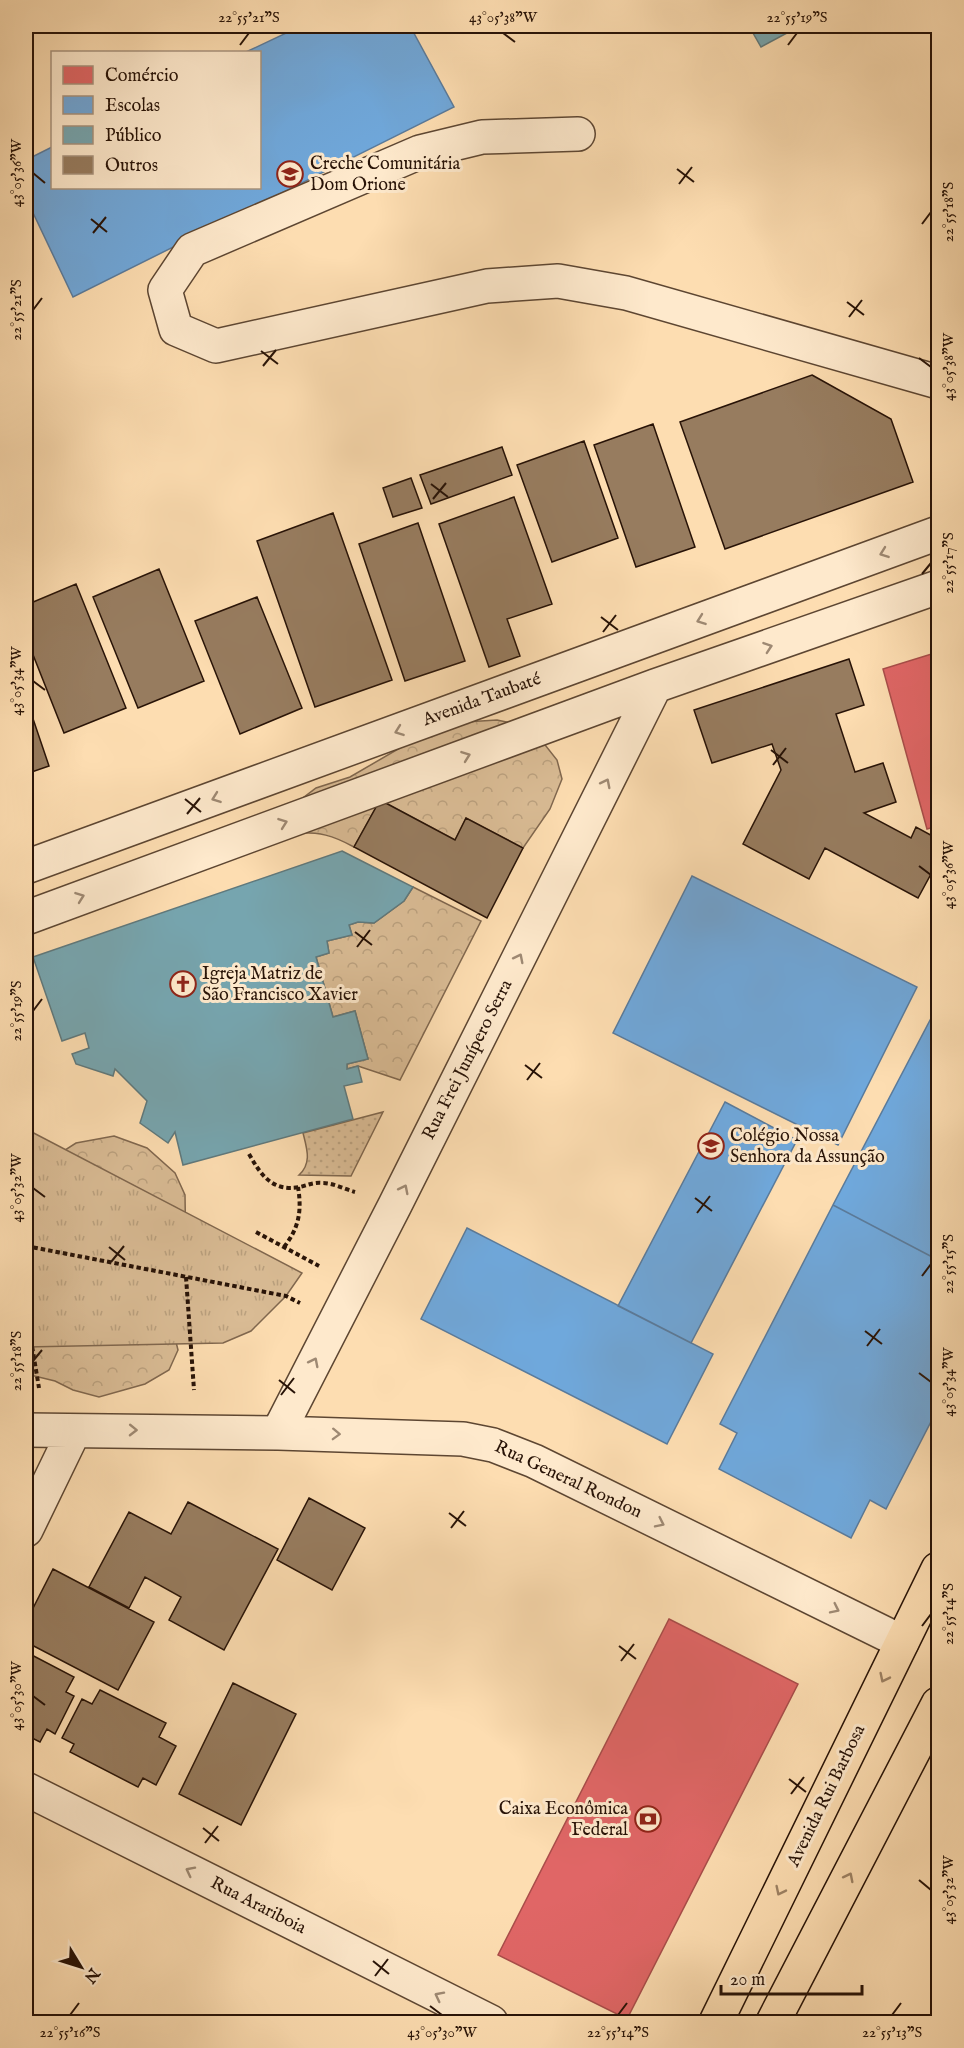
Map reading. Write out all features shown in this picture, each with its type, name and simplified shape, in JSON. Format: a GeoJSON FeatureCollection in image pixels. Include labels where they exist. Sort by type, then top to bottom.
{"type":"FeatureCollection","features":[{"type":"Feature","properties":{"kind":"main road","name":"Avenida Rui Barbosa"},"geometry":{"type":"LineString","coordinates":[[716,2022],[939,1569]]}},
{"type":"Feature","properties":{"kind":"main road"},"geometry":{"type":"LineString","coordinates":[[774,2022],[939,1704]]}},
{"type":"Feature","properties":{"kind":"street"},"geometry":{"type":"LineString","coordinates":[[578,134],[482,137],[420,152],[192,250],[165,290],[176,329],[216,346],[487,286],[558,281],[626,293],[939,382]]}},
{"type":"Feature","properties":{"kind":"street","name":"Avenida Taubaté"},"geometry":{"type":"LineString","coordinates":[[26,867],[939,533]]}},
{"type":"Feature","properties":{"kind":"street"},"geometry":{"type":"LineString","coordinates":[[26,918],[655,686],[939,587]]}},
{"type":"Feature","properties":{"kind":"street","name":"Rua Frei Junípero Serra"},"geometry":{"type":"LineString","coordinates":[[278,1433],[395,1206],[655,686]]}},
{"type":"Feature","properties":{"kind":"street"},"geometry":{"type":"LineString","coordinates":[[26,1530],[48,1431]]}},
{"type":"Feature","properties":{"kind":"street","name":"Rua General Rondon"},"geometry":{"type":"LineString","coordinates":[[48,1431],[278,1433],[463,1439],[493,1445],[534,1461],[902,1642]]}},
{"type":"Feature","properties":{"kind":"street","name":"Rua Arariboia"},"geometry":{"type":"LineString","coordinates":[[26,1789],[491,2022]]}},
{"type":"Feature","properties":{"kind":"path"},"geometry":{"type":"LineString","coordinates":[[249,1154],[260,1174],[270,1183],[285,1187],[298,1187],[322,1182],[395,1206]]}},
{"type":"Feature","properties":{"kind":"path"},"geometry":{"type":"LineString","coordinates":[[284,1247],[293,1234],[300,1216],[301,1204],[298,1187]]}},
{"type":"Feature","properties":{"kind":"path"},"geometry":{"type":"LineString","coordinates":[[256,1232],[354,1285]]}},
{"type":"Feature","properties":{"kind":"path"},"geometry":{"type":"LineString","coordinates":[[26,1246],[286,1296],[336,1320]]}},
{"type":"Feature","properties":{"kind":"path"},"geometry":{"type":"LineString","coordinates":[[186,1277],[197,1431]]}},
{"type":"Feature","properties":{"kind":"path"},"geometry":{"type":"LineString","coordinates":[[26,1310],[48,1431]]}},
{"type":"Feature","properties":{"kind":"green space"},"geometry":{"type":"Polygon","coordinates":[[[497,720],[521,725],[542,741],[557,760],[562,779],[550,809],[523,848],[466,818],[455,840],[380,800],[354,847],[326,835],[295,833],[299,801],[316,788],[350,777],[405,745],[465,722],[497,720]]]}},
{"type":"Feature","properties":{"kind":"green space"},"geometry":{"type":"Polygon","coordinates":[[[413,887],[481,921],[400,1080],[358,1066],[347,1069],[347,1064],[368,1059],[355,1011],[333,1017],[316,957],[329,953],[327,941],[352,935],[349,925],[358,922],[374,923],[404,901],[413,887]]]}},
{"type":"Feature","properties":{"kind":"green space"},"geometry":{"type":"Polygon","coordinates":[[[383,1112],[351,1176],[299,1175],[307,1161],[303,1133],[383,1112]]]}},
{"type":"Feature","properties":{"kind":"green space"},"geometry":{"type":"Polygon","coordinates":[[[26,1129],[302,1273],[286,1296],[251,1331],[223,1343],[26,1347],[26,1129]]]}},
{"type":"Feature","properties":{"kind":"green space"},"geometry":{"type":"Polygon","coordinates":[[[114,1136],[147,1148],[175,1173],[185,1195],[186,1263],[173,1330],[178,1350],[169,1370],[145,1384],[99,1397],[73,1390],[55,1381],[26,1374],[26,1180],[40,1166],[76,1143],[114,1136]]]}},
{"type":"Feature","properties":{"kind":"building: Comércio"},"geometry":{"type":"Polygon","coordinates":[[[938,652],[938,826],[927,829],[883,669],[938,652]]]}},
{"type":"Feature","properties":{"kind":"building: Comércio","name":"Caixa Econômica Federal"},"geometry":{"type":"Polygon","coordinates":[[[669,1619],[798,1684],[627,2019],[498,1955],[669,1619]]]}},
{"type":"Feature","properties":{"kind":"building: Escolas","name":"Creche Comunitária Dom Orione"},"geometry":{"type":"Polygon","coordinates":[[[301,26],[410,26],[454,107],[73,297],[26,198],[26,160],[51,148],[51,189],[261,189],[261,51],[248,51],[301,26]]]}},
{"type":"Feature","properties":{"kind":"building: Escolas"},"geometry":{"type":"Polygon","coordinates":[[[692,876],[917,987],[838,1145],[613,1033],[692,876]]]}},
{"type":"Feature","properties":{"kind":"building: Escolas"},"geometry":{"type":"Polygon","coordinates":[[[938,1005],[938,1260],[833,1205],[938,1005]]]}},
{"type":"Feature","properties":{"kind":"building: Escolas"},"geometry":{"type":"Polygon","coordinates":[[[725,1102],[797,1140],[691,1343],[618,1306],[725,1102]]]}},
{"type":"Feature","properties":{"kind":"building: Escolas"},"geometry":{"type":"Polygon","coordinates":[[[833,1205],[938,1260],[938,1408],[886,1509],[870,1500],[851,1538],[719,1469],[737,1433],[720,1424],[833,1205]]]}},
{"type":"Feature","properties":{"kind":"building: Escolas"},"geometry":{"type":"Polygon","coordinates":[[[467,1228],[713,1354],[667,1444],[421,1319],[467,1228]]]}},
{"type":"Feature","properties":{"kind":"building: Público"},"geometry":{"type":"Polygon","coordinates":[[[749,26],[800,26],[761,47],[749,26]]]}},
{"type":"Feature","properties":{"kind":"building: Público","name":"Igreja Matriz de São Francisco Xavier"},"geometry":{"type":"Polygon","coordinates":[[[342,851],[413,887],[404,901],[374,923],[358,922],[349,925],[352,935],[327,941],[329,953],[316,957],[333,1017],[355,1011],[368,1059],[347,1064],[347,1069],[358,1066],[362,1082],[344,1086],[353,1119],[183,1165],[175,1132],[168,1143],[140,1123],[147,1101],[115,1069],[113,1076],[76,1064],[72,1054],[89,1048],[85,1033],[62,1041],[33,957],[342,851]]]}},
{"type":"Feature","properties":{"kind":"building: Outros"},"geometry":{"type":"Polygon","coordinates":[[[812,375],[891,419],[913,482],[725,549],[680,422],[812,375]]]}},
{"type":"Feature","properties":{"kind":"building: Outros"},"geometry":{"type":"Polygon","coordinates":[[[653,424],[695,547],[636,567],[594,445],[653,424]]]}},
{"type":"Feature","properties":{"kind":"building: Outros"},"geometry":{"type":"Polygon","coordinates":[[[584,441],[618,538],[552,562],[517,465],[584,441]]]}},
{"type":"Feature","properties":{"kind":"building: Outros"},"geometry":{"type":"Polygon","coordinates":[[[502,447],[512,475],[431,504],[420,475],[502,447]]]}},
{"type":"Feature","properties":{"kind":"building: Outros"},"geometry":{"type":"Polygon","coordinates":[[[411,478],[422,508],[393,517],[383,488],[411,478]]]}},
{"type":"Feature","properties":{"kind":"building: Outros"},"geometry":{"type":"Polygon","coordinates":[[[514,497],[552,604],[507,619],[520,656],[489,667],[439,524],[514,497]]]}},
{"type":"Feature","properties":{"kind":"building: Outros"},"geometry":{"type":"Polygon","coordinates":[[[333,513],[392,680],[315,707],[257,541],[333,513]]]}},
{"type":"Feature","properties":{"kind":"building: Outros"},"geometry":{"type":"Polygon","coordinates":[[[418,523],[465,661],[405,681],[359,544],[418,523]]]}},
{"type":"Feature","properties":{"kind":"building: Outros"},"geometry":{"type":"Polygon","coordinates":[[[159,569],[204,681],[138,708],[93,597],[159,569]]]}},
{"type":"Feature","properties":{"kind":"building: Outros"},"geometry":{"type":"Polygon","coordinates":[[[76,584],[126,708],[64,733],[26,637],[26,605],[76,584]]]}},
{"type":"Feature","properties":{"kind":"building: Outros"},"geometry":{"type":"Polygon","coordinates":[[[257,597],[302,708],[240,734],[195,621],[257,597]]]}},
{"type":"Feature","properties":{"kind":"building: Outros"},"geometry":{"type":"Polygon","coordinates":[[[849,659],[864,705],[836,714],[855,772],[883,763],[896,802],[864,813],[911,838],[916,827],[938,839],[938,861],[918,898],[825,848],[809,879],[743,844],[781,770],[772,744],[712,763],[694,710],[849,659]]]}},
{"type":"Feature","properties":{"kind":"building: Outros"},"geometry":{"type":"Polygon","coordinates":[[[26,698],[49,766],[26,774],[26,698]]]}},
{"type":"Feature","properties":{"kind":"building: Outros"},"geometry":{"type":"Polygon","coordinates":[[[380,800],[455,840],[466,818],[523,848],[487,918],[354,847],[380,800]]]}},
{"type":"Feature","properties":{"kind":"building: Outros"},"geometry":{"type":"Polygon","coordinates":[[[309,1498],[365,1528],[332,1590],[277,1560],[309,1498]]]}},
{"type":"Feature","properties":{"kind":"building: Outros"},"geometry":{"type":"Polygon","coordinates":[[[188,1502],[278,1549],[224,1650],[169,1620],[181,1597],[145,1577],[129,1608],[89,1587],[129,1512],[171,1534],[188,1502]]]}},
{"type":"Feature","properties":{"kind":"building: Outros"},"geometry":{"type":"Polygon","coordinates":[[[53,1569],[154,1622],[118,1690],[26,1642],[26,1622],[53,1569]]]}},
{"type":"Feature","properties":{"kind":"building: Outros"},"geometry":{"type":"Polygon","coordinates":[[[26,1652],[74,1677],[66,1692],[74,1696],[55,1734],[47,1729],[40,1742],[26,1735],[26,1652]]]}},
{"type":"Feature","properties":{"kind":"building: Outros"},"geometry":{"type":"Polygon","coordinates":[[[233,1683],[296,1714],[241,1825],[179,1794],[233,1683]]]}},
{"type":"Feature","properties":{"kind":"building: Outros"},"geometry":{"type":"Polygon","coordinates":[[[100,1690],[166,1723],[159,1737],[176,1746],[156,1785],[143,1778],[138,1787],[70,1752],[74,1744],[62,1738],[82,1699],[92,1704],[100,1690]]]}},
{"type":"Feature","properties":{"kind":"place","name":"Creche Comunitária Dom Orione"},"geometry":{"type":"Point","coordinates":[290,174]}},
{"type":"Feature","properties":{"kind":"place","name":"Igreja Matriz de São Francisco Xavier"},"geometry":{"type":"Point","coordinates":[183,984]}},
{"type":"Feature","properties":{"kind":"place","name":"Colégio Nossa Senhora da Assunção"},"geometry":{"type":"Point","coordinates":[711,1146]}},
{"type":"Feature","properties":{"kind":"place","name":"Caixa Econômica Federal"},"geometry":{"type":"Point","coordinates":[648,1819]}}]}
